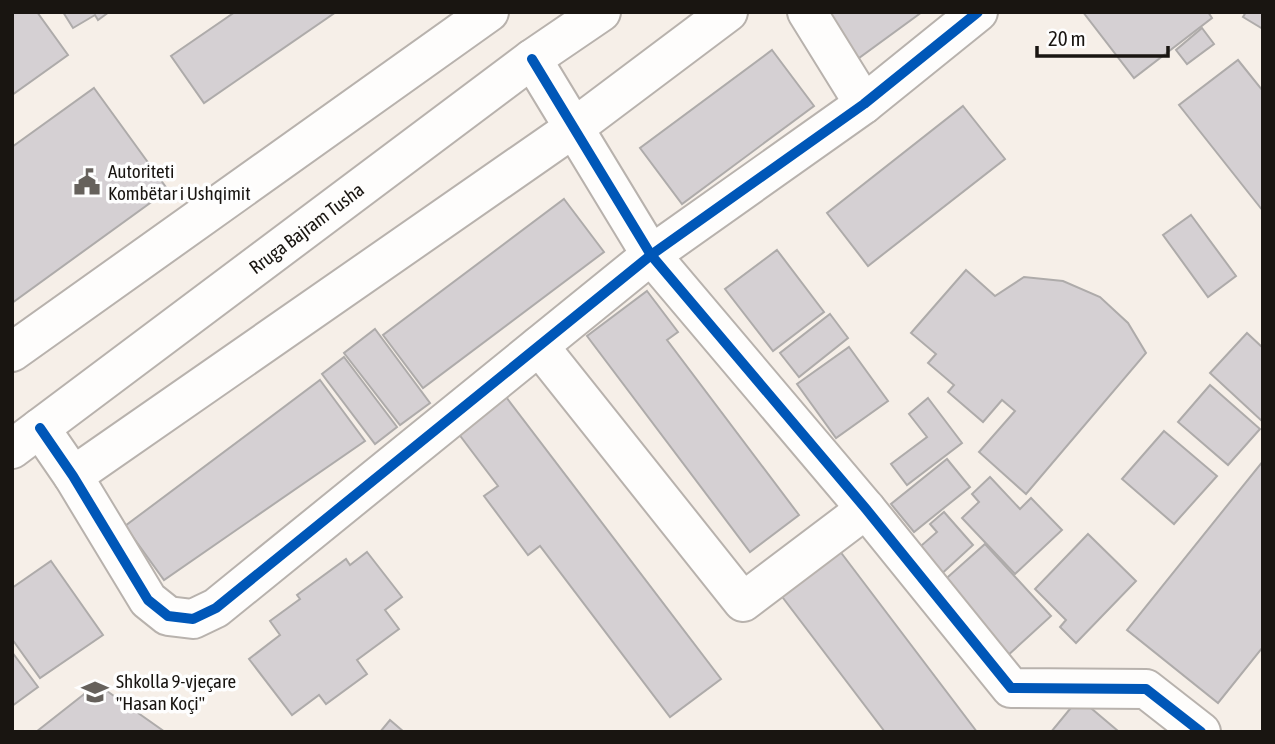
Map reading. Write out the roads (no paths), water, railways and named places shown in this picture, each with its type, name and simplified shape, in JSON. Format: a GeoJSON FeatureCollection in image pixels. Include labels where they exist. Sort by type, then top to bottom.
{"type":"FeatureCollection","features":[{"type":"Feature","properties":{"kind":"street"},"geometry":{"type":"LineString","coordinates":[[13,349],[489,12]]}},
{"type":"Feature","properties":{"kind":"street","name":"Rruga Bajram Tusha"},"geometry":{"type":"LineString","coordinates":[[26,438],[532,59],[601,12]]}},
{"type":"Feature","properties":{"kind":"street"},"geometry":{"type":"LineString","coordinates":[[73,476],[575,127],[728,12]]}},
{"type":"Feature","properties":{"kind":"street"},"geometry":{"type":"LineString","coordinates":[[807,12],[864,104]]}},
{"type":"Feature","properties":{"kind":"street"},"geometry":{"type":"LineString","coordinates":[[26,438],[73,476],[148,600],[167,616],[193,619],[216,608],[651,255],[864,104],[978,12]]}},
{"type":"Feature","properties":{"kind":"street"},"geometry":{"type":"LineString","coordinates":[[532,59],[651,255],[866,509],[1011,688],[1146,689],[1201,732]]}},
{"type":"Feature","properties":{"kind":"street"},"geometry":{"type":"LineString","coordinates":[[539,346],[743,602],[866,509]]}},
{"type":"Feature","properties":{"kind":"place","name":"Autoriteti Kombëtar i Ushqimit"},"geometry":{"type":"Point","coordinates":[87,182]}},
{"type":"Feature","properties":{"kind":"place","name":"Shkolla 9-vjeçare \"Hasan Koçi\""},"geometry":{"type":"Point","coordinates":[95,692]}}]}
